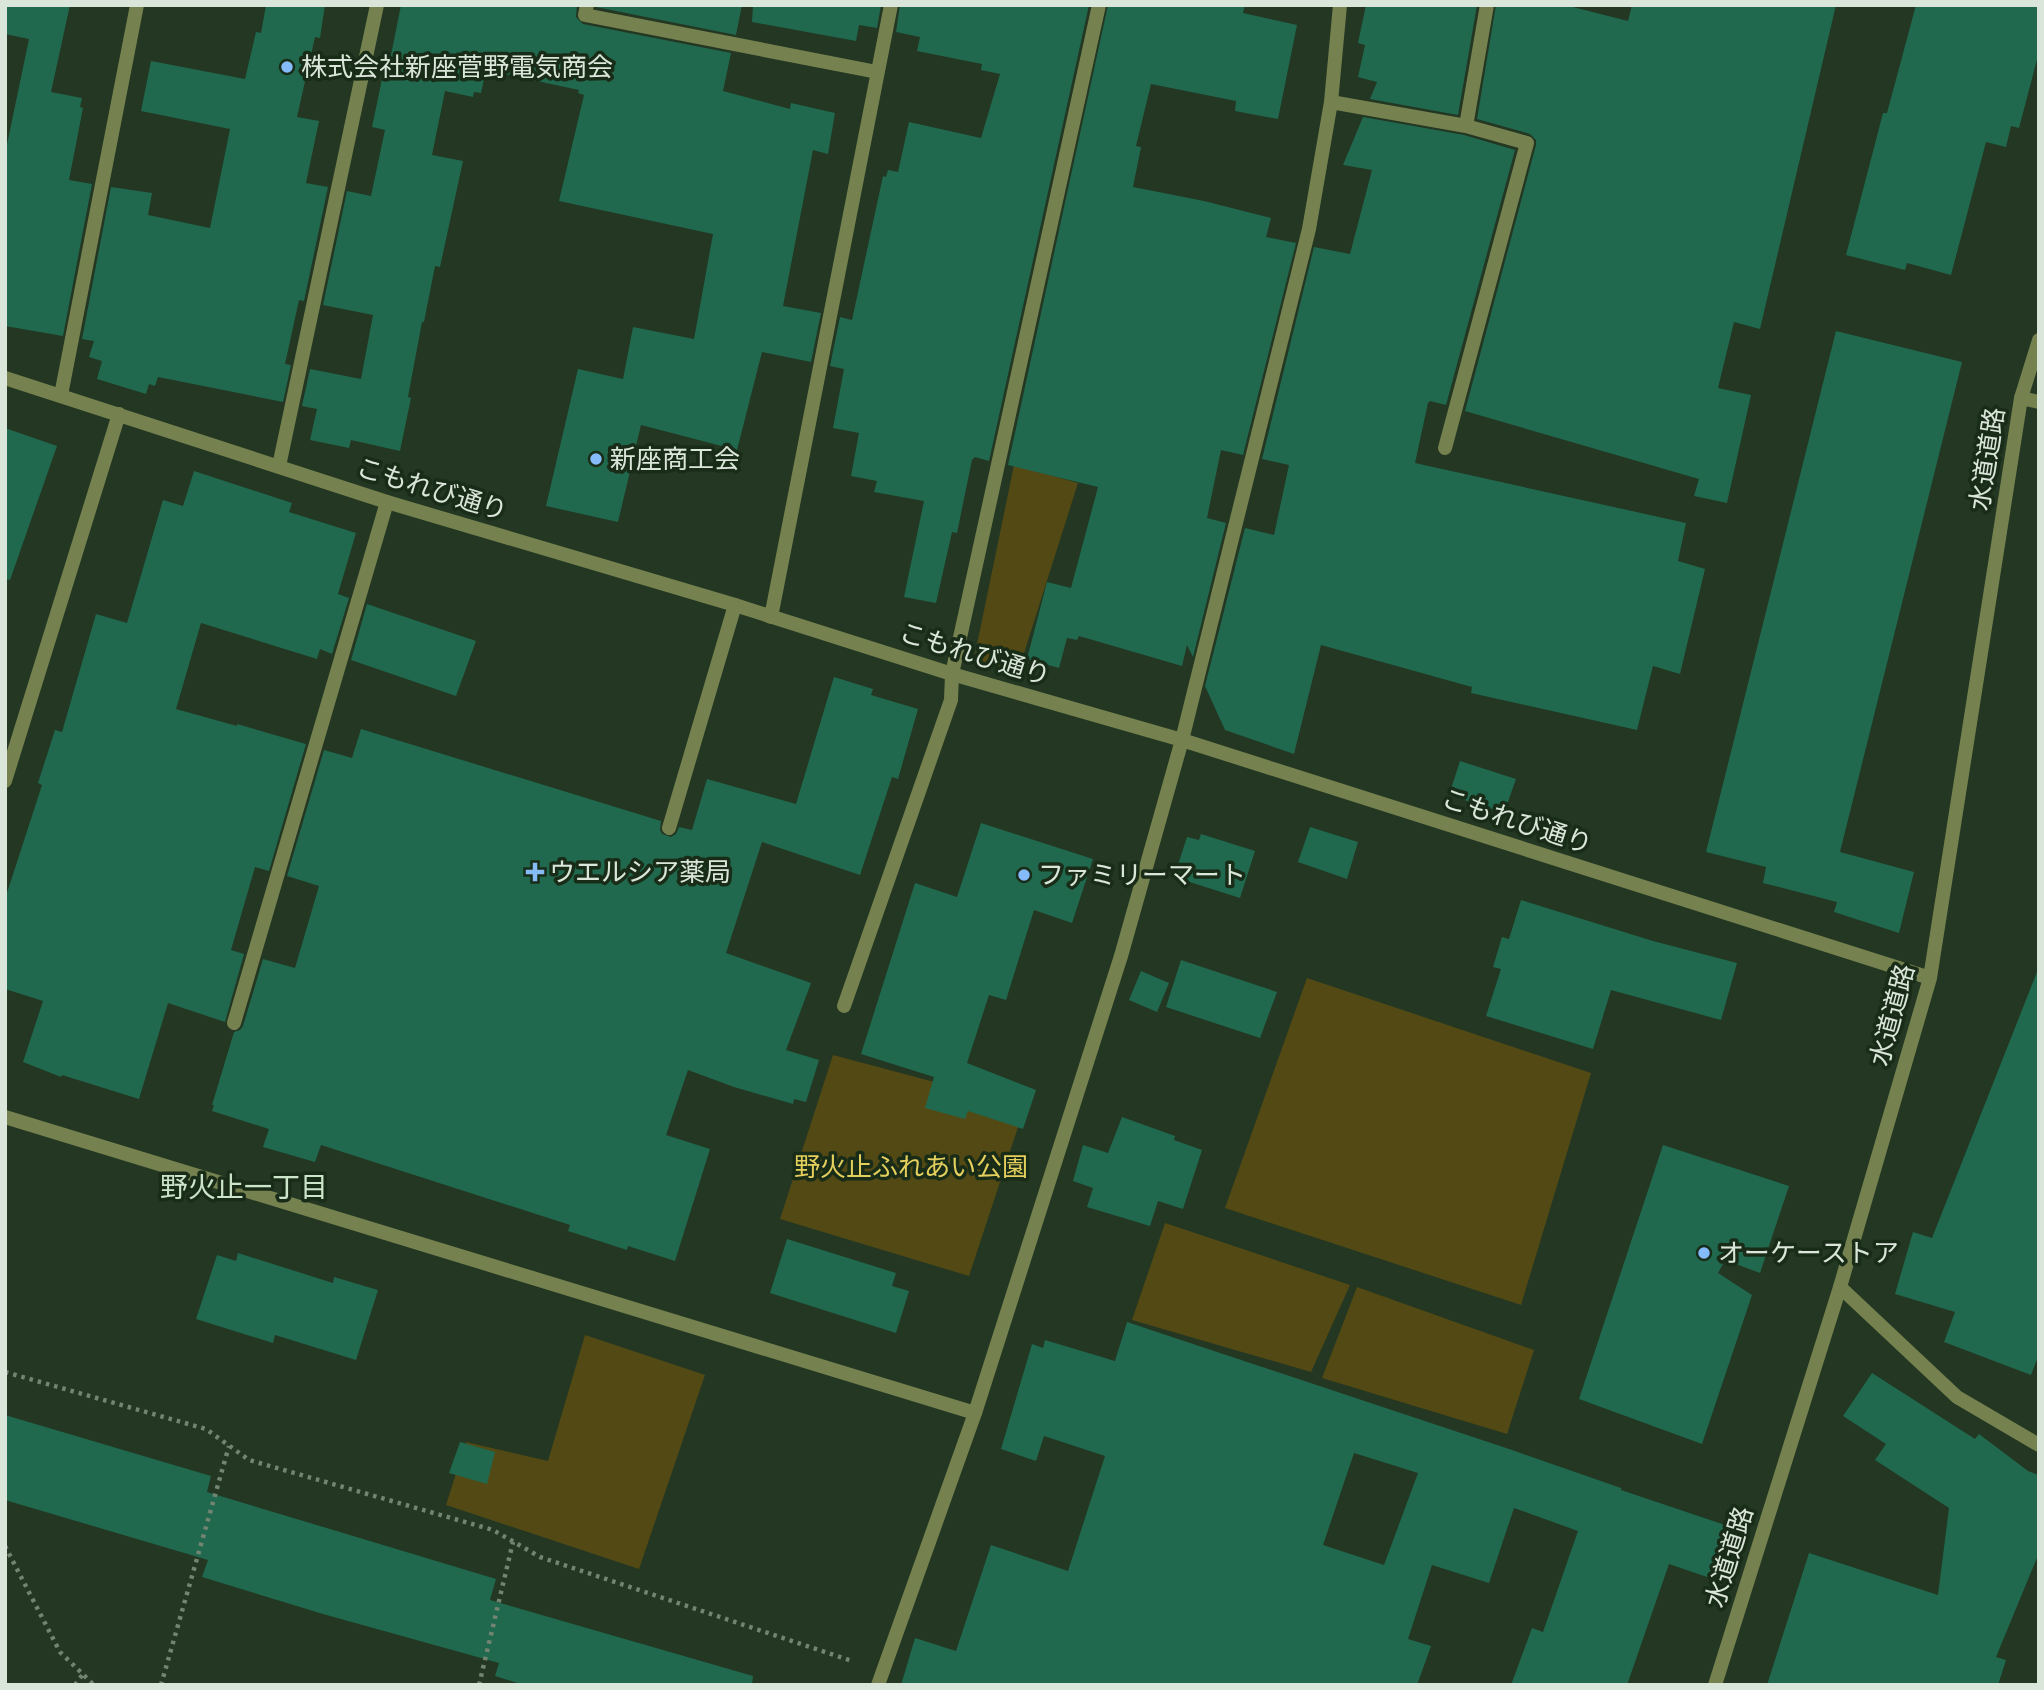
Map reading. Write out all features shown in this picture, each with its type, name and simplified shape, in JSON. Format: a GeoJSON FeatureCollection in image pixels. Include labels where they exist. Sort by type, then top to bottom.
{"type":"FeatureCollection","features":[{"type":"Feature","properties":{"kind":"street"},"geometry":{"type":"LineString","coordinates":[[61,395],[137,5]]}},
{"type":"Feature","properties":{"kind":"street"},"geometry":{"type":"LineString","coordinates":[[279,466],[377,5]]}},
{"type":"Feature","properties":{"kind":"street"},"geometry":{"type":"LineString","coordinates":[[587,5],[585,15],[877,72]]}},
{"type":"Feature","properties":{"kind":"street"},"geometry":{"type":"LineString","coordinates":[[771,617],[891,5]]}},
{"type":"Feature","properties":{"kind":"street"},"geometry":{"type":"LineString","coordinates":[[844,1006],[951,700],[951,674],[1037,297],[1099,5]]}},
{"type":"Feature","properties":{"kind":"street"},"geometry":{"type":"LineString","coordinates":[[878,1685],[975,1413],[1121,956],[1182,740],[1309,229],[1331,102],[1340,5]]}},
{"type":"Feature","properties":{"kind":"street"},"geometry":{"type":"LineString","coordinates":[[1466,126],[1487,5]]}},
{"type":"Feature","properties":{"kind":"street"},"geometry":{"type":"LineString","coordinates":[[1331,102],[1466,126],[1527,143],[1445,448]]}},
{"type":"Feature","properties":{"kind":"street","name":"水道道路"},"geometry":{"type":"LineString","coordinates":[[1715,1685],[1840,1286],[1930,978],[2021,398],[2039,340]]}},
{"type":"Feature","properties":{"kind":"street","name":"こもれび通り"},"geometry":{"type":"LineString","coordinates":[[5,378],[387,502],[735,605],[951,674],[1182,740],[1930,978]]}},
{"type":"Feature","properties":{"kind":"street"},"geometry":{"type":"LineString","coordinates":[[2021,398],[2039,402]]}},
{"type":"Feature","properties":{"kind":"street"},"geometry":{"type":"LineString","coordinates":[[5,781],[119,414]]}},
{"type":"Feature","properties":{"kind":"street"},"geometry":{"type":"LineString","coordinates":[[234,1023],[387,502]]}},
{"type":"Feature","properties":{"kind":"street"},"geometry":{"type":"LineString","coordinates":[[670,828],[735,605]]}},
{"type":"Feature","properties":{"kind":"street"},"geometry":{"type":"LineString","coordinates":[[5,1117],[975,1413]]}},
{"type":"Feature","properties":{"kind":"street"},"geometry":{"type":"LineString","coordinates":[[1840,1286],[1957,1397],[2039,1445]]}},
{"type":"Feature","properties":{"kind":"path"},"geometry":{"type":"LineString","coordinates":[[5,1372],[206,1429],[249,1460],[493,1530],[540,1557],[852,1661]]}},
{"type":"Feature","properties":{"kind":"path"},"geometry":{"type":"LineString","coordinates":[[161,1685],[229,1446]]}},
{"type":"Feature","properties":{"kind":"path"},"geometry":{"type":"LineString","coordinates":[[480,1685],[513,1542]]}},
{"type":"Feature","properties":{"kind":"path"},"geometry":{"type":"LineString","coordinates":[[5,1546],[60,1652],[94,1685]]}},
{"type":"Feature","properties":{"kind":"path"},"geometry":{"type":"LineString","coordinates":[[75,1685],[83,1674]]}},
{"type":"Feature","properties":{"kind":"green space"},"geometry":{"type":"Polygon","coordinates":[[[1014,465],[1078,483],[1018,672],[974,659],[1014,465]]]}},
{"type":"Feature","properties":{"kind":"green space"},"geometry":{"type":"Polygon","coordinates":[[[1307,978],[1591,1073],[1521,1305],[1225,1208],[1307,978]]]}},
{"type":"Feature","properties":{"kind":"green space","name":"野火止ふれあい公園"},"geometry":{"type":"Polygon","coordinates":[[[833,1055],[1025,1106],[969,1276],[780,1219],[833,1055]]]}},
{"type":"Feature","properties":{"kind":"green space"},"geometry":{"type":"Polygon","coordinates":[[[1165,1223],[1350,1285],[1311,1372],[1132,1320],[1165,1223]]]}},
{"type":"Feature","properties":{"kind":"green space"},"geometry":{"type":"Polygon","coordinates":[[[1357,1287],[1534,1350],[1507,1434],[1322,1378],[1357,1287]]]}},
{"type":"Feature","properties":{"kind":"green space"},"geometry":{"type":"Polygon","coordinates":[[[585,1335],[705,1375],[639,1569],[446,1505],[466,1442],[548,1461],[585,1335]]]}},
{"type":"Feature","properties":{"kind":"building"},"geometry":{"type":"Polygon","coordinates":[[[5,5],[70,5],[51,92],[82,98],[80,107],[83,108],[69,180],[92,184],[63,336],[5,326],[5,154],[29,39],[5,34],[5,5]]]}},
{"type":"Feature","properties":{"kind":"building"},"geometry":{"type":"Polygon","coordinates":[[[266,5],[325,5],[320,38],[315,37],[297,117],[319,121],[306,183],[328,187],[304,301],[299,300],[285,364],[291,365],[283,402],[158,377],[155,386],[149,384],[146,394],[97,379],[102,361],[89,357],[94,341],[82,339],[111,187],[152,193],[148,215],[210,228],[230,129],[141,111],[151,61],[245,79],[256,32],[261,33],[266,5]]]}},
{"type":"Feature","properties":{"kind":"building"},"geometry":{"type":"Polygon","coordinates":[[[401,5],[577,5],[576,17],[583,24],[731,53],[723,91],[790,109],[791,103],[835,113],[828,154],[813,150],[783,306],[821,313],[811,362],[762,352],[737,450],[641,425],[618,522],[546,506],[578,369],[623,379],[633,327],[694,339],[713,234],[559,201],[584,95],[578,93],[579,90],[486,70],[481,93],[474,92],[473,97],[445,91],[432,155],[463,161],[440,267],[435,266],[422,322],[400,451],[351,440],[349,448],[310,440],[317,409],[302,406],[310,369],[361,379],[373,315],[323,305],[347,191],[371,196],[385,130],[372,127],[382,79],[386,80],[401,5]]]}},
{"type":"Feature","properties":{"kind":"building"},"geometry":{"type":"Polygon","coordinates":[[[596,5],[742,5],[736,35],[596,5]]]}},
{"type":"Feature","properties":{"kind":"building"},"geometry":{"type":"Polygon","coordinates":[[[753,5],[881,5],[877,28],[859,25],[856,41],[752,22],[753,5]]]}},
{"type":"Feature","properties":{"kind":"building"},"geometry":{"type":"Polygon","coordinates":[[[900,5],[1089,5],[989,461],[975,457],[972,460],[957,533],[952,532],[936,603],[904,597],[924,501],[874,492],[877,481],[851,476],[859,433],[833,428],[844,369],[830,366],[840,317],[852,320],[883,176],[886,177],[888,170],[898,172],[909,122],[981,138],[1000,74],[981,70],[982,64],[917,51],[920,37],[896,32],[900,5]]]}},
{"type":"Feature","properties":{"kind":"building"},"geometry":{"type":"Polygon","coordinates":[[[1108,5],[1245,5],[1243,13],[1297,25],[1278,119],[1235,111],[1236,101],[1151,84],[1136,146],[1141,147],[1133,187],[1271,218],[1266,237],[1296,243],[1243,455],[1221,450],[1207,518],[1226,523],[1193,657],[1187,645],[1182,666],[1079,636],[1077,640],[1067,638],[1059,668],[1027,659],[1047,582],[1071,588],[1098,487],[1008,465],[1108,5]]]}},
{"type":"Feature","properties":{"kind":"building"},"geometry":{"type":"Polygon","coordinates":[[[1366,5],[1477,5],[1458,115],[1370,99],[1377,82],[1358,77],[1365,45],[1358,43],[1366,5]]]}},
{"type":"Feature","properties":{"kind":"building"},"geometry":{"type":"Polygon","coordinates":[[[1496,5],[1565,5],[1628,21],[1632,5],[1836,5],[1760,329],[1734,322],[1718,388],[1751,395],[1727,503],[1694,496],[1699,479],[1465,411],[1536,145],[1536,140],[1530,134],[1477,119],[1496,5]]]}},
{"type":"Feature","properties":{"kind":"building"},"geometry":{"type":"Polygon","coordinates":[[[1916,5],[2039,5],[2039,52],[2019,128],[2011,126],[2006,147],[1986,142],[1951,275],[1907,263],[1905,270],[1846,255],[1883,113],[1887,113],[1916,5]]]}},
{"type":"Feature","properties":{"kind":"building"},"geometry":{"type":"Polygon","coordinates":[[[1363,117],[1464,135],[1515,150],[1446,405],[1430,401],[1428,403],[1415,463],[1686,523],[1678,561],[1705,569],[1680,674],[1653,666],[1637,730],[1471,693],[1472,687],[1321,645],[1294,754],[1225,730],[1205,686],[1245,528],[1274,535],[1289,465],[1262,459],[1314,247],[1350,254],[1372,170],[1343,165],[1363,117]]]}},
{"type":"Feature","properties":{"kind":"building"},"geometry":{"type":"Polygon","coordinates":[[[1836,331],[1962,362],[1840,852],[1914,872],[1899,933],[1834,912],[1837,902],[1763,883],[1766,867],[1706,852],[1836,331]]]}},
{"type":"Feature","properties":{"kind":"building"},"geometry":{"type":"Polygon","coordinates":[[[5,428],[57,446],[10,580],[5,579],[5,428]]]}},
{"type":"Feature","properties":{"kind":"building"},"geometry":{"type":"Polygon","coordinates":[[[194,471],[292,503],[289,512],[356,533],[338,594],[349,598],[332,654],[320,649],[317,659],[201,623],[176,709],[306,744],[269,871],[255,867],[231,950],[244,954],[225,1022],[168,1003],[139,1099],[62,1075],[61,1077],[23,1062],[43,1001],[5,989],[5,899],[42,785],[38,783],[55,730],[62,732],[96,614],[127,623],[163,500],[183,506],[194,471]]]}},
{"type":"Feature","properties":{"kind":"building"},"geometry":{"type":"Polygon","coordinates":[[[367,604],[476,641],[456,696],[351,660],[367,604]]]}},
{"type":"Feature","properties":{"kind":"building"},"geometry":{"type":"Polygon","coordinates":[[[834,677],[873,689],[871,695],[918,709],[898,779],[892,777],[860,875],[762,842],[726,953],[811,983],[786,1050],[819,1060],[806,1102],[794,1099],[793,1104],[688,1070],[666,1135],[710,1149],[675,1261],[628,1246],[627,1250],[568,1231],[570,1225],[321,1145],[315,1162],[263,1147],[269,1129],[212,1111],[234,1032],[243,1026],[263,959],[295,968],[319,886],[287,876],[324,750],[352,758],[361,729],[661,821],[662,834],[671,837],[679,827],[692,830],[707,779],[796,804],[834,677]]]}},
{"type":"Feature","properties":{"kind":"building"},"geometry":{"type":"Polygon","coordinates":[[[1460,761],[1516,779],[1504,813],[1449,795],[1460,761]]]}},
{"type":"Feature","properties":{"kind":"building"},"geometry":{"type":"Polygon","coordinates":[[[981,823],[1093,859],[1072,923],[1034,910],[1006,1000],[989,995],[967,1063],[1036,1090],[1023,1129],[968,1111],[965,1119],[925,1108],[934,1077],[861,1054],[915,883],[957,897],[981,823]]]}},
{"type":"Feature","properties":{"kind":"building"},"geometry":{"type":"Polygon","coordinates":[[[1310,827],[1358,842],[1347,879],[1298,862],[1310,827]]]}},
{"type":"Feature","properties":{"kind":"building"},"geometry":{"type":"Polygon","coordinates":[[[1201,834],[1255,851],[1240,898],[1174,877],[1187,837],[1199,840],[1201,834]]]}},
{"type":"Feature","properties":{"kind":"building"},"geometry":{"type":"Polygon","coordinates":[[[1521,900],[1653,941],[1737,963],[1721,1020],[1611,990],[1593,1049],[1486,1016],[1501,969],[1493,967],[1502,937],[1509,939],[1521,900]]]}},
{"type":"Feature","properties":{"kind":"building"},"geometry":{"type":"Polygon","coordinates":[[[1181,960],[1277,992],[1260,1038],[1166,1007],[1181,960]]]}},
{"type":"Feature","properties":{"kind":"building"},"geometry":{"type":"Polygon","coordinates":[[[1141,971],[1169,983],[1157,1012],[1129,1000],[1141,971]]]}},
{"type":"Feature","properties":{"kind":"building"},"geometry":{"type":"Polygon","coordinates":[[[2037,972],[2039,1354],[2031,1375],[1944,1342],[1955,1312],[1895,1294],[1913,1232],[1932,1238],[2037,972]]]}},
{"type":"Feature","properties":{"kind":"building"},"geometry":{"type":"Polygon","coordinates":[[[1122,1117],[1175,1136],[1174,1140],[1202,1150],[1183,1209],[1158,1201],[1150,1226],[1087,1207],[1093,1188],[1073,1181],[1083,1145],[1108,1153],[1122,1117]]]}},
{"type":"Feature","properties":{"kind":"building"},"geometry":{"type":"Polygon","coordinates":[[[1663,1145],[1789,1186],[1760,1273],[1725,1260],[1718,1273],[1752,1295],[1702,1444],[1579,1399],[1663,1145]]]}},
{"type":"Feature","properties":{"kind":"building"},"geometry":{"type":"Polygon","coordinates":[[[787,1239],[896,1273],[892,1286],[909,1291],[896,1333],[770,1293],[787,1239]]]}},
{"type":"Feature","properties":{"kind":"building"},"geometry":{"type":"Polygon","coordinates":[[[238,1253],[333,1283],[334,1277],[378,1290],[356,1360],[275,1335],[273,1343],[196,1319],[217,1255],[236,1261],[238,1253]]]}},
{"type":"Feature","properties":{"kind":"building"},"geometry":{"type":"Polygon","coordinates":[[[1127,1322],[1512,1450],[1728,1526],[1710,1578],[1669,1564],[1627,1685],[1511,1685],[1532,1628],[1543,1632],[1578,1531],[1514,1508],[1489,1583],[1432,1565],[1408,1639],[1431,1646],[1417,1685],[901,1685],[915,1638],[956,1651],[991,1545],[1068,1571],[1105,1456],[1044,1436],[1036,1461],[1001,1449],[1032,1344],[1043,1348],[1045,1340],[1115,1361],[1127,1322]],[[1354,1453],[1323,1545],[1384,1565],[1418,1473],[1354,1453]]]}},
{"type":"Feature","properties":{"kind":"building"},"geometry":{"type":"Polygon","coordinates":[[[1872,1373],[1975,1439],[1979,1434],[2028,1471],[2039,1475],[2039,1553],[1996,1657],[2006,1660],[1998,1685],[1767,1685],[1809,1553],[1938,1595],[1949,1508],[1875,1460],[1886,1444],[1843,1416],[1872,1373]]]}},
{"type":"Feature","properties":{"kind":"building"},"geometry":{"type":"Polygon","coordinates":[[[5,1415],[211,1476],[207,1492],[496,1579],[490,1600],[753,1676],[752,1685],[524,1685],[495,1676],[499,1663],[202,1577],[208,1560],[5,1500],[5,1415]]]}},
{"type":"Feature","properties":{"kind":"building"},"geometry":{"type":"Polygon","coordinates":[[[460,1442],[495,1452],[487,1484],[449,1473],[460,1442]]]}},
{"type":"Feature","properties":{"kind":"place","name":"株式会社新座菅野電気商会"},"geometry":{"type":"Point","coordinates":[287,67]}},
{"type":"Feature","properties":{"kind":"place","name":"新座商工会"},"geometry":{"type":"Point","coordinates":[596,459]}},
{"type":"Feature","properties":{"kind":"place","name":"ウエルシア薬局"},"geometry":{"type":"Point","coordinates":[535,872]}},
{"type":"Feature","properties":{"kind":"place","name":"ファミリーマート"},"geometry":{"type":"Point","coordinates":[1024,875]}},
{"type":"Feature","properties":{"kind":"place","name":"オーケーストア"},"geometry":{"type":"Point","coordinates":[1704,1253]}},
{"type":"Feature","properties":{"kind":"district","name":"野火止一丁目"},"geometry":{"type":"Point","coordinates":[244,1187]}}]}
